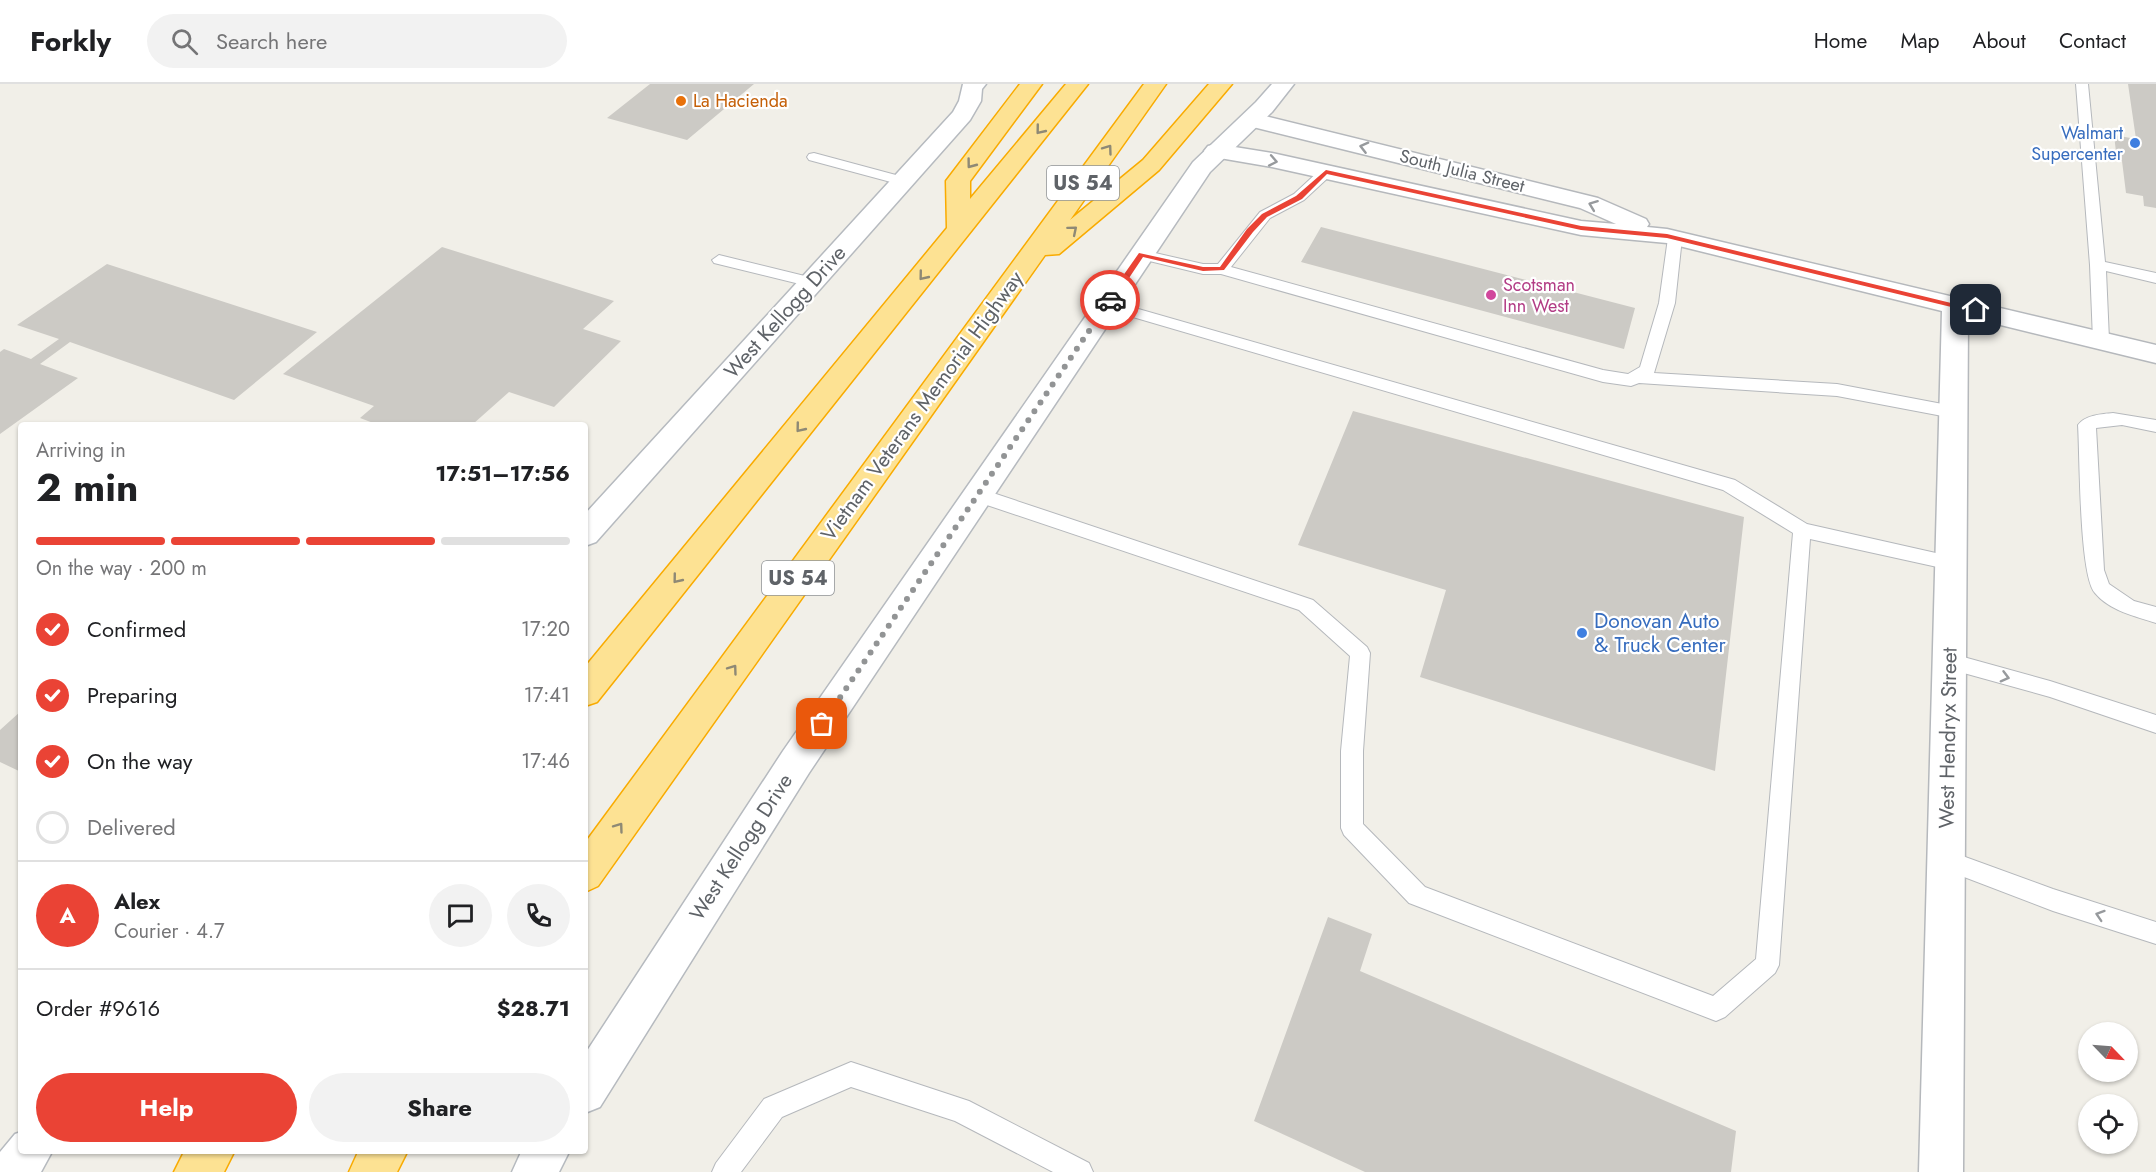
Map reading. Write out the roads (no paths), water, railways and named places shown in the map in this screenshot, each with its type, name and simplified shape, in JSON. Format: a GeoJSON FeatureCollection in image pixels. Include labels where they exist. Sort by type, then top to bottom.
{"type":"FeatureCollection","features":[{"type":"Feature","properties":{"kind":"highway"},"geometry":{"type":"LineString","coordinates":[[960,231],[958,181],[1031,84]]}},
{"type":"Feature","properties":{"kind":"highway","name":"US 54"},"geometry":{"type":"LineString","coordinates":[[588,688],[1077,84]]}},
{"type":"Feature","properties":{"kind":"highway","name":"Vietnam Veterans Memorial Highway"},"geometry":{"type":"LineString","coordinates":[[588,870],[1155,84]]}},
{"type":"Feature","properties":{"kind":"highway"},"geometry":{"type":"LineString","coordinates":[[1012,281],[1151,165],[1221,84]]}},
{"type":"Feature","properties":{"kind":"highway"},"geometry":{"type":"LineString","coordinates":[[196,1172],[210,1154]]}},
{"type":"Feature","properties":{"kind":"highway"},"geometry":{"type":"LineString","coordinates":[[371,1172],[383,1154]]}},
{"type":"Feature","properties":{"kind":"street","name":"West Kellogg Drive"},"geometry":{"type":"LineString","coordinates":[[588,1087],[796,762],[1201,167],[1216,151],[1253,120],[1283,84]]}},
{"type":"Feature","properties":{"kind":"street","name":"West Kellogg Drive"},"geometry":{"type":"LineString","coordinates":[[588,531],[962,115],[970,101],[971,86]]}},
{"type":"Feature","properties":{"kind":"street","name":"South Julia Street"},"geometry":{"type":"LineString","coordinates":[[1253,120],[1589,203],[1671,237]]}},
{"type":"Feature","properties":{"kind":"street","name":"South Julia Street"},"geometry":{"type":"LineString","coordinates":[[1216,151],[1326,172],[1581,228],[1671,237],[2156,354]]}},
{"type":"Feature","properties":{"kind":"street","name":"West Hendryx Street"},"geometry":{"type":"LineString","coordinates":[[1948,1169],[1946,860],[1955,305]]}},
{"type":"Feature","properties":{"kind":"street"},"geometry":{"type":"LineString","coordinates":[[12,1172],[28,1154]]}},
{"type":"Feature","properties":{"kind":"street"},"geometry":{"type":"LineString","coordinates":[[534,1172],[545,1154]]}},
{"type":"Feature","properties":{"kind":"lane"},"geometry":{"type":"LineString","coordinates":[[2082,84],[2098,265],[2101,340]]}},
{"type":"Feature","properties":{"kind":"lane"},"geometry":{"type":"LineString","coordinates":[[814,158],[902,181]]}},
{"type":"Feature","properties":{"kind":"lane"},"geometry":{"type":"LineString","coordinates":[[1222,269],[1265,215],[1299,197],[1326,172]]}},
{"type":"Feature","properties":{"kind":"lane"},"geometry":{"type":"LineString","coordinates":[[1142,255],[1203,269],[1222,269],[1603,376],[1631,380],[1647,370],[1667,303],[1671,237]]}},
{"type":"Feature","properties":{"kind":"lane"},"geometry":{"type":"LineString","coordinates":[[719,260],[812,282]]}},
{"type":"Feature","properties":{"kind":"lane"},"geometry":{"type":"LineString","coordinates":[[2098,265],[2156,278]]}},
{"type":"Feature","properties":{"kind":"lane"},"geometry":{"type":"LineString","coordinates":[[1107,306],[1729,485],[1802,530],[1951,563]]}},
{"type":"Feature","properties":{"kind":"lane"},"geometry":{"type":"LineString","coordinates":[[1636,377],[1836,390],[1953,412]]}},
{"type":"Feature","properties":{"kind":"lane"},"geometry":{"type":"LineString","coordinates":[[2156,426],[2122,417],[2103,418],[2087,425],[2095,570],[2101,588],[2128,607],[2156,615]]}},
{"type":"Feature","properties":{"kind":"lane"},"geometry":{"type":"LineString","coordinates":[[978,495],[1306,605],[1360,654],[1352,751],[1352,828],[1417,895],[1716,1009],[1767,965],[1802,530]]}},
{"type":"Feature","properties":{"kind":"lane"},"geometry":{"type":"LineString","coordinates":[[1949,661],[2050,689],[2156,724]]}},
{"type":"Feature","properties":{"kind":"lane"},"geometry":{"type":"LineString","coordinates":[[1946,860],[2053,900],[2156,933]]}},
{"type":"Feature","properties":{"kind":"lane"},"geometry":{"type":"LineString","coordinates":[[725,1172],[773,1108],[851,1074],[960,1110],[1080,1172]]}},
{"type":"Feature","properties":{"kind":"place","name":"La Hacienda"},"geometry":{"type":"Point","coordinates":[681,101]}},
{"type":"Feature","properties":{"kind":"place","name":"Walmart Supercenter"},"geometry":{"type":"Point","coordinates":[2135,143]}},
{"type":"Feature","properties":{"kind":"place","name":"Scotsman Inn West"},"geometry":{"type":"Point","coordinates":[1491,295]}},
{"type":"Feature","properties":{"kind":"place","name":"Donovan Auto & Truck Center"},"geometry":{"type":"Point","coordinates":[1582,633]}}]}
